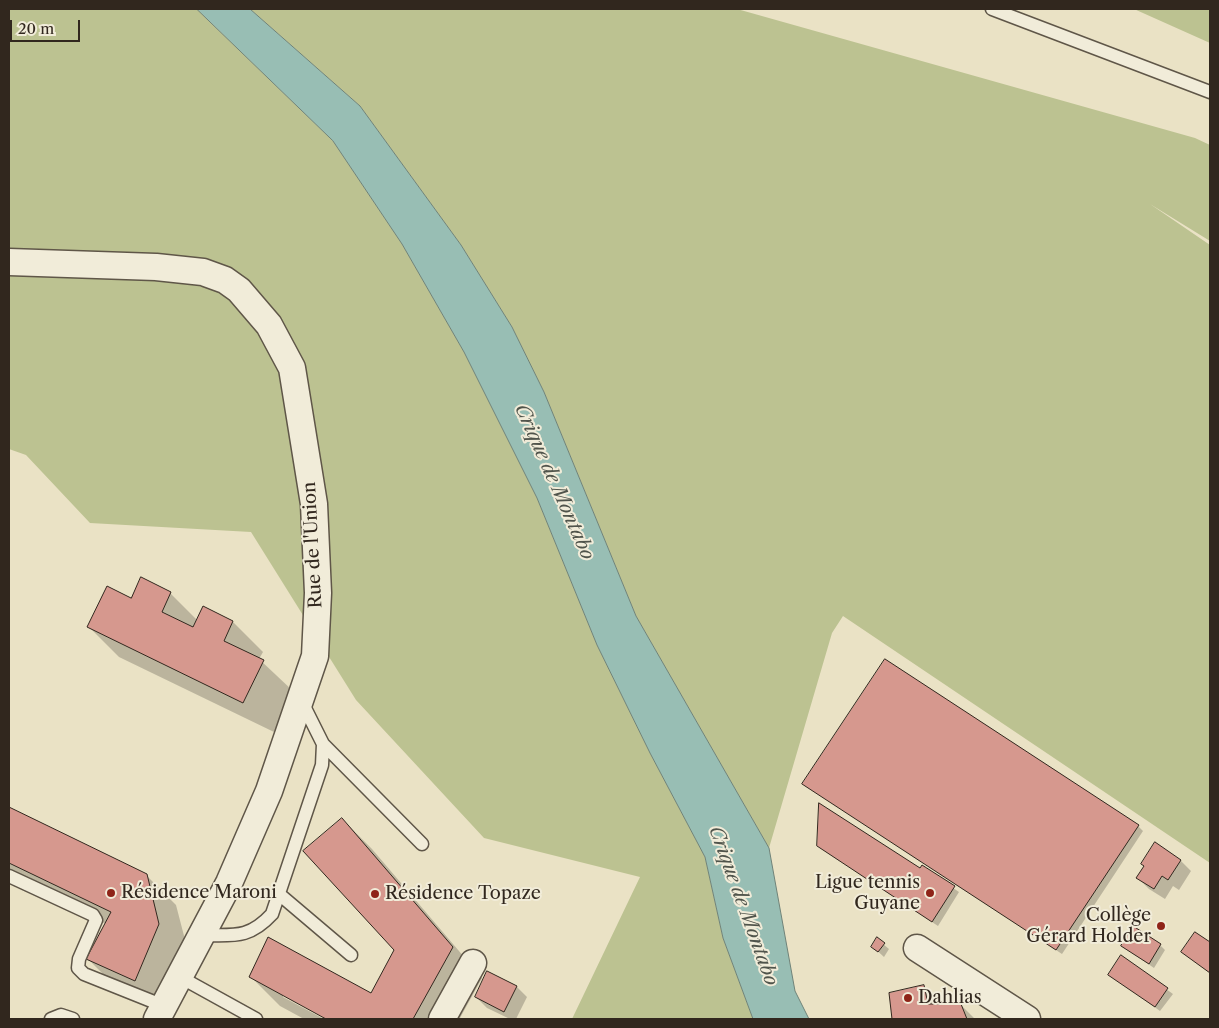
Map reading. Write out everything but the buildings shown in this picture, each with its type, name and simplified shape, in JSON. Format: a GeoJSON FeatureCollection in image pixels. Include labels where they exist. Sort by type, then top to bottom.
{"type":"FeatureCollection","features":[{"type":"Feature","properties":{"kind":"street","name":"Rue de l'Union"},"geometry":{"type":"LineString","coordinates":[[9,262],[156,267],[203,272],[239,290],[269,325],[292,368],[314,504],[318,593],[315,656],[269,791],[229,883],[161,1013]]}},
{"type":"Feature","properties":{"kind":"street"},"geometry":{"type":"LineString","coordinates":[[917,948],[1016,1016]]}},
{"type":"Feature","properties":{"kind":"street"},"geometry":{"type":"LineString","coordinates":[[442,1019],[473,963]]}},
{"type":"Feature","properties":{"kind":"lane"},"geometry":{"type":"LineString","coordinates":[[992,9],[1210,92]]}},
{"type":"Feature","properties":{"kind":"lane"},"geometry":{"type":"LineString","coordinates":[[300,699],[323,744],[422,844]]}},
{"type":"Feature","properties":{"kind":"lane"},"geometry":{"type":"LineString","coordinates":[[202,935],[242,935],[260,927],[272,914],[322,765],[323,744]]}},
{"type":"Feature","properties":{"kind":"lane"},"geometry":{"type":"LineString","coordinates":[[9,876],[93,915],[96,920],[79,960],[78,968],[84,974],[161,1013]]}},
{"type":"Feature","properties":{"kind":"lane"},"geometry":{"type":"LineString","coordinates":[[279,894],[351,955]]}},
{"type":"Feature","properties":{"kind":"lane"},"geometry":{"type":"LineString","coordinates":[[180,977],[256,1019]]}},
{"type":"Feature","properties":{"kind":"lane"},"geometry":{"type":"LineString","coordinates":[[51,1019],[61,1016],[73,1019]]}},
{"type":"Feature","properties":{"kind":"green space"},"geometry":{"type":"Polygon","coordinates":[[[9,9],[197,9],[333,141],[402,244],[464,352],[537,498],[597,645],[650,753],[705,857],[723,938],[753,1019],[572,1019],[640,877],[484,838],[356,700],[251,532],[90,523],[26,455],[9,449],[9,9]]]}},
{"type":"Feature","properties":{"kind":"green space"},"geometry":{"type":"Polygon","coordinates":[[[250,9],[737,9],[1195,138],[1210,145],[1210,241],[1150,204],[1210,245],[1210,863],[843,616],[832,633],[769,848],[636,616],[544,392],[512,327],[461,245],[360,106],[250,9]]]}},
{"type":"Feature","properties":{"kind":"green space"},"geometry":{"type":"Polygon","coordinates":[[[1134,9],[1210,9],[1210,43],[1134,9]]]}},
{"type":"Feature","properties":{"kind":"water","name":"Crique de Montabo"},"geometry":{"type":"Polygon","coordinates":[[[197,9],[250,9],[360,106],[461,245],[512,327],[544,392],[636,616],[769,848],[795,991],[809,1019],[753,1019],[723,938],[705,857],[650,753],[597,645],[537,498],[464,352],[402,244],[333,141],[197,9]]]}},
{"type":"Feature","properties":{"kind":"place","name":"Résidence Maroni"},"geometry":{"type":"Point","coordinates":[111,893]}},
{"type":"Feature","properties":{"kind":"place","name":"Ligue tennis Guyane"},"geometry":{"type":"Point","coordinates":[930,893]}},
{"type":"Feature","properties":{"kind":"place","name":"Résidence Topaze"},"geometry":{"type":"Point","coordinates":[375,894]}},
{"type":"Feature","properties":{"kind":"place","name":"Collège Gérard Holder"},"geometry":{"type":"Point","coordinates":[1161,926]}},
{"type":"Feature","properties":{"kind":"place","name":"Dahlias"},"geometry":{"type":"Point","coordinates":[908,998]}}]}
